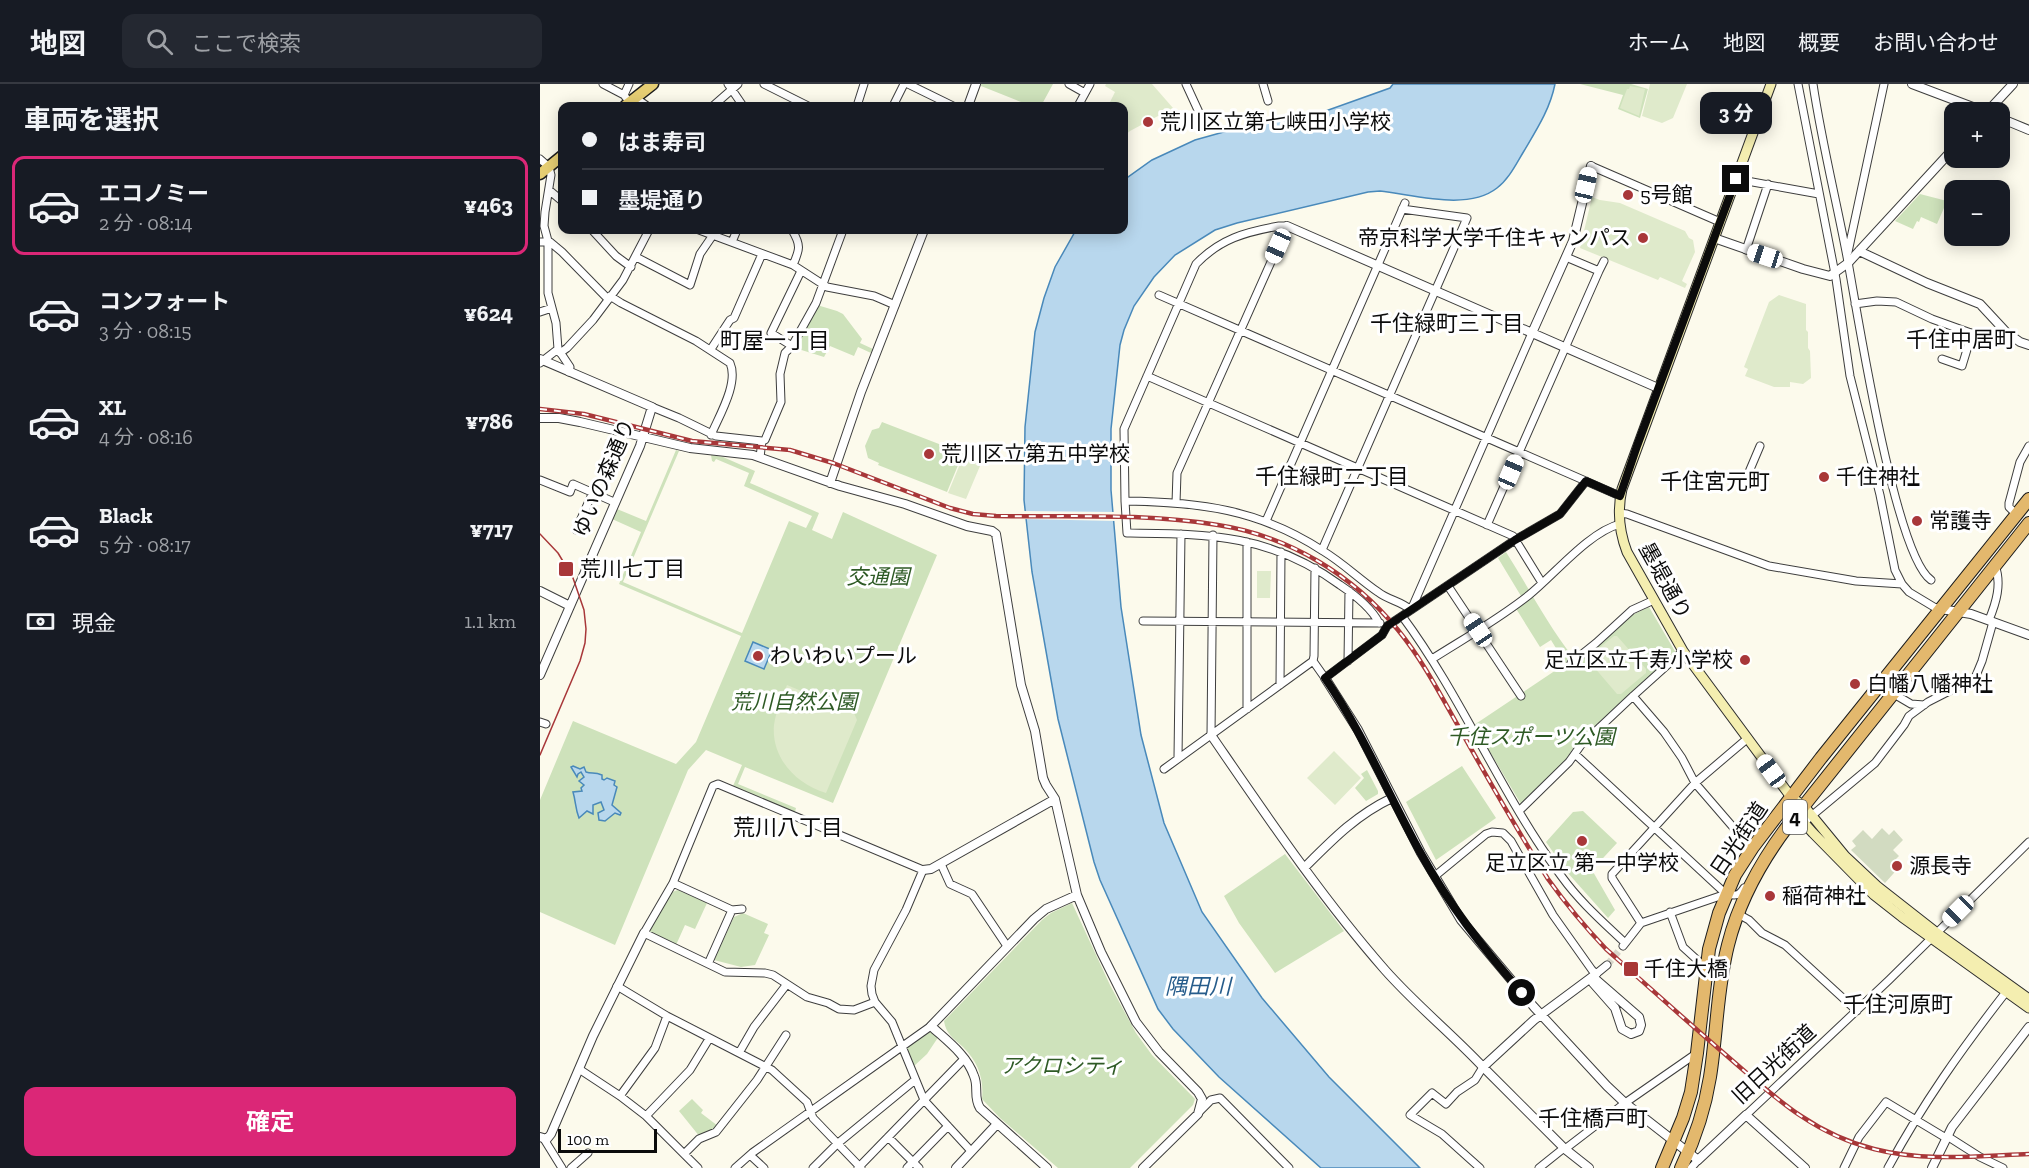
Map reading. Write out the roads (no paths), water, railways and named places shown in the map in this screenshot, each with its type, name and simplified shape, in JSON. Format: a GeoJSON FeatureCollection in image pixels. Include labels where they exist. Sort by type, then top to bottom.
{"type":"FeatureCollection","features":[{"type":"Feature","properties":{"kind":"highway","name":"日光街道"},"geometry":{"type":"LineString","coordinates":[[1662,1168],[1691,1092],[1706,968],[1713,931],[1726,894],[1753,847],[2029,499]]}},
{"type":"Feature","properties":{"kind":"highway","name":"日光街道"},"geometry":{"type":"LineString","coordinates":[[1681,1168],[1693,1156],[1707,1093],[1724,964],[1738,914],[1759,867],[1804,815],[1894,694],[2029,523]]}},
{"type":"Feature","properties":{"kind":"main road"},"geometry":{"type":"LineString","coordinates":[[629,100],[653,84]]}},
{"type":"Feature","properties":{"kind":"main road","name":"墨堤通り"},"geometry":{"type":"LineString","coordinates":[[1772,84],[1620,496],[1620,524],[1627,552],[1683,651],[1804,815],[1877,886],[1934,935],[2029,1008]]}},
{"type":"Feature","properties":{"kind":"main road"},"geometry":{"type":"LineString","coordinates":[[545,171],[558,160]]}},
{"type":"Feature","properties":{"kind":"main road","name":"墨堤通り"},"geometry":{"type":"LineString","coordinates":[[1934,935],[2029,999]]}},
{"type":"Feature","properties":{"kind":"street"},"geometry":{"type":"LineString","coordinates":[[603,84],[629,100]]}},
{"type":"Feature","properties":{"kind":"street"},"geometry":{"type":"LineString","coordinates":[[629,84],[629,100]]}},
{"type":"Feature","properties":{"kind":"street"},"geometry":{"type":"LineString","coordinates":[[717,102],[730,87],[738,84]]}},
{"type":"Feature","properties":{"kind":"street"},"geometry":{"type":"LineString","coordinates":[[764,84],[800,102]]}},
{"type":"Feature","properties":{"kind":"street"},"geometry":{"type":"LineString","coordinates":[[858,102],[864,84]]}},
{"type":"Feature","properties":{"kind":"street"},"geometry":{"type":"LineString","coordinates":[[895,102],[906,84],[944,102]]}},
{"type":"Feature","properties":{"kind":"street"},"geometry":{"type":"LineString","coordinates":[[969,102],[976,84]]}},
{"type":"Feature","properties":{"kind":"street"},"geometry":{"type":"LineString","coordinates":[[1069,84],[1085,93]]}},
{"type":"Feature","properties":{"kind":"street"},"geometry":{"type":"LineString","coordinates":[[1080,102],[1090,84]]}},
{"type":"Feature","properties":{"kind":"street"},"geometry":{"type":"LineString","coordinates":[[1186,84],[1203,121]]}},
{"type":"Feature","properties":{"kind":"street"},"geometry":{"type":"LineString","coordinates":[[1263,84],[1268,101]]}},
{"type":"Feature","properties":{"kind":"street"},"geometry":{"type":"LineString","coordinates":[[1798,84],[1835,274],[1850,376],[1884,512],[1895,570],[1909,592],[1934,607],[1960,611],[2029,635]]}},
{"type":"Feature","properties":{"kind":"street"},"geometry":{"type":"LineString","coordinates":[[1812,84],[1888,467],[1906,535],[1923,573],[1931,580]]}},
{"type":"Feature","properties":{"kind":"street"},"geometry":{"type":"LineString","coordinates":[[1848,264],[1848,247],[1884,84]]}},
{"type":"Feature","properties":{"kind":"street"},"geometry":{"type":"LineString","coordinates":[[1912,84],[1960,102]]}},
{"type":"Feature","properties":{"kind":"street"},"geometry":{"type":"LineString","coordinates":[[1996,102],[2013,84]]}},
{"type":"Feature","properties":{"kind":"street"},"geometry":{"type":"LineString","coordinates":[[730,87],[740,102]]}},
{"type":"Feature","properties":{"kind":"street"},"geometry":{"type":"LineString","coordinates":[[2010,122],[2029,130]]}},
{"type":"Feature","properties":{"kind":"street"},"geometry":{"type":"LineString","coordinates":[[540,159],[545,171],[551,175],[544,226],[547,282],[556,323],[559,351],[570,367],[569,372]]}},
{"type":"Feature","properties":{"kind":"street"},"geometry":{"type":"LineString","coordinates":[[1714,238],[1825,275],[1835,274],[1848,264],[1944,159]]}},
{"type":"Feature","properties":{"kind":"street"},"geometry":{"type":"LineString","coordinates":[[1411,610],[1573,241],[1591,166],[1720,222]]}},
{"type":"Feature","properties":{"kind":"street"},"geometry":{"type":"LineString","coordinates":[[1736,179],[1819,194]]}},
{"type":"Feature","properties":{"kind":"street"},"geometry":{"type":"LineString","coordinates":[[1746,250],[1768,184]]}},
{"type":"Feature","properties":{"kind":"street"},"geometry":{"type":"LineString","coordinates":[[549,190],[558,198]]}},
{"type":"Feature","properties":{"kind":"street"},"geometry":{"type":"LineString","coordinates":[[1266,522],[1404,206],[1467,218],[1323,550]]}},
{"type":"Feature","properties":{"kind":"street"},"geometry":{"type":"LineString","coordinates":[[1176,502],[1177,473],[1287,226]]}},
{"type":"Feature","properties":{"kind":"street"},"geometry":{"type":"LineString","coordinates":[[1379,623],[1375,616],[1349,591],[1315,568],[1281,552],[1213,535],[1127,533],[1124,429],[1196,264],[1218,244],[1245,234],[1287,226],[1658,388]]}},
{"type":"Feature","properties":{"kind":"street"},"geometry":{"type":"LineString","coordinates":[[600,234],[616,256],[631,267]]}},
{"type":"Feature","properties":{"kind":"street"},"geometry":{"type":"LineString","coordinates":[[541,361],[567,348],[593,320],[631,267],[648,234]]}},
{"type":"Feature","properties":{"kind":"street"},"geometry":{"type":"LineString","coordinates":[[636,256],[690,285],[705,234]]}},
{"type":"Feature","properties":{"kind":"street"},"geometry":{"type":"LineString","coordinates":[[711,234],[793,265],[824,285],[895,304]]}},
{"type":"Feature","properties":{"kind":"street"},"geometry":{"type":"LineString","coordinates":[[732,242],[735,234]]}},
{"type":"Feature","properties":{"kind":"street"},"geometry":{"type":"LineString","coordinates":[[793,265],[800,251],[794,234]]}},
{"type":"Feature","properties":{"kind":"street"},"geometry":{"type":"LineString","coordinates":[[760,457],[762,441],[765,440],[781,402],[780,374],[785,353],[792,345],[824,285],[842,234]]}},
{"type":"Feature","properties":{"kind":"street"},"geometry":{"type":"LineString","coordinates":[[830,483],[861,392],[922,234]]}},
{"type":"Feature","properties":{"kind":"street"},"geometry":{"type":"LineString","coordinates":[[544,242],[562,252],[609,297],[711,349],[727,360],[732,368],[731,390],[711,435]]}},
{"type":"Feature","properties":{"kind":"street"},"geometry":{"type":"LineString","coordinates":[[1859,251],[1918,279],[1980,304],[2012,338],[2029,345]]}},
{"type":"Feature","properties":{"kind":"street"},"geometry":{"type":"LineString","coordinates":[[711,349],[730,320],[734,318],[762,254]]}},
{"type":"Feature","properties":{"kind":"street"},"geometry":{"type":"LineString","coordinates":[[1566,257],[1599,271]]}},
{"type":"Feature","properties":{"kind":"street"},"geometry":{"type":"LineString","coordinates":[[1487,525],[1604,261]]}},
{"type":"Feature","properties":{"kind":"street"},"geometry":{"type":"LineString","coordinates":[[792,345],[771,333],[801,270]]}},
{"type":"Feature","properties":{"kind":"street"},"geometry":{"type":"LineString","coordinates":[[1159,295],[1620,496]]}},
{"type":"Feature","properties":{"kind":"street"},"geometry":{"type":"LineString","coordinates":[[1855,304],[1877,301],[1896,302],[1932,319],[1972,333],[2001,340],[2006,332]]}},
{"type":"Feature","properties":{"kind":"street"},"geometry":{"type":"LineString","coordinates":[[540,312],[552,308]]}},
{"type":"Feature","properties":{"kind":"street"},"geometry":{"type":"LineString","coordinates":[[1942,359],[1962,366],[1972,333]]}},
{"type":"Feature","properties":{"kind":"street","name":"ゆいの森通り"},"geometry":{"type":"LineString","coordinates":[[540,675],[643,438],[652,407],[541,361]]}},
{"type":"Feature","properties":{"kind":"street"},"geometry":{"type":"LineString","coordinates":[[1147,376],[1513,536],[1542,583]]}},
{"type":"Feature","properties":{"kind":"street"},"geometry":{"type":"LineString","coordinates":[[652,407],[711,435],[762,441]]}},
{"type":"Feature","properties":{"kind":"street"},"geometry":{"type":"LineString","coordinates":[[540,418],[580,422],[690,448],[760,457],[830,483],[898,502],[959,524],[992,531],[996,534],[1021,685],[1035,731],[1046,785],[1055,800],[1077,895],[1101,952],[1136,1022],[1159,1052],[1201,1096],[1203,1102],[1198,1114]]}},
{"type":"Feature","properties":{"kind":"street"},"geometry":{"type":"LineString","coordinates":[[1743,486],[1760,446]]}},
{"type":"Feature","properties":{"kind":"street"},"geometry":{"type":"LineString","coordinates":[[2017,515],[2009,507],[2009,503],[2020,462],[2029,446]]}},
{"type":"Feature","properties":{"kind":"street"},"geometry":{"type":"LineString","coordinates":[[540,480],[570,492],[573,484],[614,502]]}},
{"type":"Feature","properties":{"kind":"street"},"geometry":{"type":"LineString","coordinates":[[1325,678],[1382,635],[1387,626],[1515,540],[1560,514],[1586,481]]}},
{"type":"Feature","properties":{"kind":"street"},"geometry":{"type":"LineString","coordinates":[[576,530],[593,492]]}},
{"type":"Feature","properties":{"kind":"street"},"geometry":{"type":"LineString","coordinates":[[1125,501],[1176,502],[1236,511],[1266,522],[1295,534],[1323,550],[1380,594],[1411,610]]}},
{"type":"Feature","properties":{"kind":"street"},"geometry":{"type":"LineString","coordinates":[[1619,513],[1769,566],[1856,581],[1902,584]]}},
{"type":"Feature","properties":{"kind":"street"},"geometry":{"type":"LineString","coordinates":[[1432,658],[1529,595],[1576,552],[1610,526],[1620,524]]}},
{"type":"Feature","properties":{"kind":"street"},"geometry":{"type":"LineString","coordinates":[[1178,758],[1181,534]]}},
{"type":"Feature","properties":{"kind":"street"},"geometry":{"type":"LineString","coordinates":[[1213,535],[1211,735],[1304,868],[1385,970],[1565,1148],[1589,1168]]}},
{"type":"Feature","properties":{"kind":"street"},"geometry":{"type":"LineString","coordinates":[[1247,542],[1247,709]]}},
{"type":"Feature","properties":{"kind":"street"},"geometry":{"type":"LineString","coordinates":[[1280,685],[1281,552]]}},
{"type":"Feature","properties":{"kind":"street"},"geometry":{"type":"LineString","coordinates":[[1909,716],[1923,705],[1975,678],[1982,661],[1998,586],[1999,580],[1995,566]]}},
{"type":"Feature","properties":{"kind":"street"},"geometry":{"type":"LineString","coordinates":[[1164,769],[1313,661],[1315,568]]}},
{"type":"Feature","properties":{"kind":"street"},"geometry":{"type":"LineString","coordinates":[[1448,586],[1521,696]]}},
{"type":"Feature","properties":{"kind":"street"},"geometry":{"type":"LineString","coordinates":[[540,591],[570,606]]}},
{"type":"Feature","properties":{"kind":"street"},"geometry":{"type":"LineString","coordinates":[[1348,660],[1349,591]]}},
{"type":"Feature","properties":{"kind":"street"},"geometry":{"type":"LineString","coordinates":[[1571,663],[1632,610],[1654,600]]}},
{"type":"Feature","properties":{"kind":"street"},"geometry":{"type":"LineString","coordinates":[[1402,616],[1432,658],[1519,811],[1562,877],[1597,918],[1624,944],[1641,923],[1726,894],[1740,894],[1759,867]]}},
{"type":"Feature","properties":{"kind":"street"},"geometry":{"type":"LineString","coordinates":[[1143,621],[1348,622],[1379,623],[1387,626]]}},
{"type":"Feature","properties":{"kind":"street"},"geometry":{"type":"LineString","coordinates":[[1519,811],[1569,762],[1581,745],[1683,651]]}},
{"type":"Feature","properties":{"kind":"street"},"geometry":{"type":"LineString","coordinates":[[1313,661],[1344,705],[1420,854],[1461,920],[1541,1015],[1600,1079],[1625,1103],[1693,1156],[1691,1168]]}},
{"type":"Feature","properties":{"kind":"street"},"geometry":{"type":"LineString","coordinates":[[1894,694],[1911,704],[1923,705]]}},
{"type":"Feature","properties":{"kind":"street"},"geometry":{"type":"LineString","coordinates":[[1633,696],[1664,732],[1682,758],[1695,783],[1745,841],[1753,847]]}},
{"type":"Feature","properties":{"kind":"street"},"geometry":{"type":"LineString","coordinates":[[1804,815],[1875,763],[1904,725],[1909,716],[1911,704]]}},
{"type":"Feature","properties":{"kind":"street"},"geometry":{"type":"LineString","coordinates":[[1641,923],[1612,878],[1612,874],[1695,783],[1748,738]]}},
{"type":"Feature","properties":{"kind":"street"},"geometry":{"type":"LineString","coordinates":[[1575,754],[1726,894]]}},
{"type":"Feature","properties":{"kind":"street"},"geometry":{"type":"LineString","coordinates":[[542,1138],[549,1138],[617,986],[644,933],[674,883],[713,786],[718,784],[924,870],[941,864],[1055,800]]}},
{"type":"Feature","properties":{"kind":"street"},"geometry":{"type":"LineString","coordinates":[[1304,868],[1347,826],[1368,810],[1392,798]]}},
{"type":"Feature","properties":{"kind":"street"},"geometry":{"type":"LineString","coordinates":[[1435,876],[1486,834],[1503,833],[1552,915],[1594,976],[1639,1017],[1641,1025],[1639,1031],[1631,1034],[1622,1029],[1615,1008],[1593,983],[1594,976]]}},
{"type":"Feature","properties":{"kind":"street","name":"旧日光街道"},"geometry":{"type":"LineString","coordinates":[[1693,1156],[1746,1115],[1857,1011],[2029,842]]}},
{"type":"Feature","properties":{"kind":"street"},"geometry":{"type":"LineString","coordinates":[[941,864],[950,884],[972,894],[1007,946]]}},
{"type":"Feature","properties":{"kind":"street"},"geometry":{"type":"LineString","coordinates":[[924,870],[874,970],[871,986],[875,1002],[892,1022],[924,1100],[971,1152]]}},
{"type":"Feature","properties":{"kind":"street"},"geometry":{"type":"LineString","coordinates":[[674,883],[732,910],[742,909]]}},
{"type":"Feature","properties":{"kind":"street"},"geometry":{"type":"LineString","coordinates":[[735,1168],[931,1026],[1007,946],[1046,909],[1077,895]]}},
{"type":"Feature","properties":{"kind":"street"},"geometry":{"type":"LineString","coordinates":[[708,964],[732,910]]}},
{"type":"Feature","properties":{"kind":"street"},"geometry":{"type":"LineString","coordinates":[[1670,912],[1683,947],[1706,968]]}},
{"type":"Feature","properties":{"kind":"street"},"geometry":{"type":"LineString","coordinates":[[1738,914],[1749,920],[1762,933],[1785,945],[1857,1011]]}},
{"type":"Feature","properties":{"kind":"street"},"geometry":{"type":"LineString","coordinates":[[644,933],[725,972],[773,975],[807,997],[845,1011],[875,1002]]}},
{"type":"Feature","properties":{"kind":"street"},"geometry":{"type":"LineString","coordinates":[[1480,1168],[1442,1134],[1410,1115],[1432,1093],[1446,1104],[1457,1092],[1475,1080],[1483,1067],[1541,1015],[1606,965]]}},
{"type":"Feature","properties":{"kind":"street"},"geometry":{"type":"LineString","coordinates":[[739,1053],[754,1027],[787,984]]}},
{"type":"Feature","properties":{"kind":"street"},"geometry":{"type":"LineString","coordinates":[[617,986],[709,1039],[766,1065],[807,1102],[813,1118],[860,1168],[964,1059]]}},
{"type":"Feature","properties":{"kind":"street"},"geometry":{"type":"LineString","coordinates":[[1888,1168],[1914,1120],[1960,1051],[2006,992]]}},
{"type":"Feature","properties":{"kind":"street"},"geometry":{"type":"LineString","coordinates":[[620,1095],[655,1048],[667,1016]]}},
{"type":"Feature","properties":{"kind":"street"},"geometry":{"type":"LineString","coordinates":[[931,1026],[964,1059],[975,1078],[978,1104],[1043,1167]]}},
{"type":"Feature","properties":{"kind":"street"},"geometry":{"type":"LineString","coordinates":[[1932,1168],[1952,1126],[2029,1027]]}},
{"type":"Feature","properties":{"kind":"street"},"geometry":{"type":"LineString","coordinates":[[684,1154],[699,1139],[716,1132],[757,1080],[786,1035]]}},
{"type":"Feature","properties":{"kind":"street"},"geometry":{"type":"LineString","coordinates":[[646,1116],[690,1070],[709,1039]]}},
{"type":"Feature","properties":{"kind":"street"},"geometry":{"type":"LineString","coordinates":[[1539,1168],[1625,1103],[1697,1053]]}},
{"type":"Feature","properties":{"kind":"street"},"geometry":{"type":"LineString","coordinates":[[579,1069],[620,1095],[646,1116],[698,1168]]}},
{"type":"Feature","properties":{"kind":"street"},"geometry":{"type":"LineString","coordinates":[[813,1168],[837,1143],[915,1080]]}},
{"type":"Feature","properties":{"kind":"street"},"geometry":{"type":"LineString","coordinates":[[1143,1168],[1211,1100],[1220,1098],[1289,1168]]}},
{"type":"Feature","properties":{"kind":"street"},"geometry":{"type":"LineString","coordinates":[[1845,1168],[1859,1137],[1886,1102],[1914,1120],[2003,1168]]}},
{"type":"Feature","properties":{"kind":"street"},"geometry":{"type":"LineString","coordinates":[[1746,1115],[1805,1168]]}},
{"type":"Feature","properties":{"kind":"street"},"geometry":{"type":"LineString","coordinates":[[956,1168],[997,1124]]}},
{"type":"Feature","properties":{"kind":"street"},"geometry":{"type":"LineString","coordinates":[[907,1168],[948,1126]]}},
{"type":"Feature","properties":{"kind":"street"},"geometry":{"type":"LineString","coordinates":[[888,1137],[919,1168]]}},
{"type":"Feature","properties":{"kind":"street"},"geometry":{"type":"LineString","coordinates":[[542,1138],[562,1168]]}},
{"type":"Feature","properties":{"kind":"street"},"geometry":{"type":"LineString","coordinates":[[571,1168],[588,1153]]}},
{"type":"Feature","properties":{"kind":"street"},"geometry":{"type":"LineString","coordinates":[[750,1155],[759,1166]]}},
{"type":"Feature","properties":{"kind":"water","name":"隅田川"},"geometry":{"type":"Polygon","coordinates":[[[1393,84],[1555,84],[1542,119],[1512,171],[1497,188],[1485,195],[1471,199],[1441,200],[1380,191],[1368,192],[1215,230],[1175,255],[1154,277],[1134,306],[1124,330],[1120,345],[1111,429],[1111,490],[1121,607],[1141,735],[1164,823],[1202,912],[1262,998],[1329,1077],[1420,1168],[1321,1168],[1219,1077],[1173,1029],[1158,1009],[1100,880],[1058,719],[1032,572],[1024,500],[1025,427],[1035,332],[1055,267],[1074,234],[1128,234],[1128,177],[1152,160],[1195,140],[1274,118],[1320,113],[1390,88],[1393,84]]]}},
{"type":"Feature","properties":{"kind":"water","name":"わいわいプール"},"geometry":{"type":"Polygon","coordinates":[[[753,642],[772,650],[764,669],[745,661],[753,642]]]}},
{"type":"Feature","properties":{"kind":"water"},"geometry":{"type":"Polygon","coordinates":[[[571,767],[580,769],[584,767],[586,772],[602,775],[604,780],[607,778],[615,781],[614,785],[617,787],[612,805],[621,813],[620,815],[615,813],[605,821],[599,820],[598,813],[604,810],[601,802],[593,805],[593,814],[587,811],[579,818],[573,792],[582,791],[581,788],[584,785],[579,781],[584,777],[581,772],[577,777],[571,767]]]}},
{"type":"Feature","properties":{"kind":"tunnel"},"geometry":{"type":"LineString","coordinates":[[1607,965],[1623,946]]}},
{"type":"Feature","properties":{"kind":"tram line"},"geometry":{"type":"LineString","coordinates":[[540,534],[558,553],[573,578],[584,610],[586,629],[580,661],[540,755]]}},
{"type":"Feature","properties":{"kind":"railway"},"geometry":{"type":"LineString","coordinates":[[540,409],[584,414],[692,441],[790,450],[833,463],[950,508],[973,514],[1135,517],[1191,521],[1244,530],[1270,538],[1318,561],[1361,592],[1408,643],[1434,683],[1548,879],[1591,932],[1606,949],[1772,1095],[1829,1133],[1874,1149],[1932,1157],[2029,1154]]}},
{"type":"Feature","properties":{"kind":"place","name":"荒川区立第七峡田小学校"},"geometry":{"type":"Point","coordinates":[1148,122]}},
{"type":"Feature","properties":{"kind":"place","name":"5号館"},"geometry":{"type":"Point","coordinates":[1628,195]}},
{"type":"Feature","properties":{"kind":"place","name":"帝京科学大学千住キャンパス"},"geometry":{"type":"Point","coordinates":[1643,238]}},
{"type":"Feature","properties":{"kind":"place","name":"荒川区立第五中学校"},"geometry":{"type":"Point","coordinates":[929,454]}},
{"type":"Feature","properties":{"kind":"place","name":"千住神社"},"geometry":{"type":"Point","coordinates":[1824,477]}},
{"type":"Feature","properties":{"kind":"place","name":"常護寺"},"geometry":{"type":"Point","coordinates":[1917,521]}},
{"type":"Feature","properties":{"kind":"place","name":"荒川七丁目"},"geometry":{"type":"Point","coordinates":[566,569]}},
{"type":"Feature","properties":{"kind":"place","name":"わいわいプール"},"geometry":{"type":"Point","coordinates":[758,656]}},
{"type":"Feature","properties":{"kind":"place","name":"足立区立千寿小学校"},"geometry":{"type":"Point","coordinates":[1745,660]}},
{"type":"Feature","properties":{"kind":"place","name":"白幡八幡神社"},"geometry":{"type":"Point","coordinates":[1855,684]}},
{"type":"Feature","properties":{"kind":"place","name":"足立区立 第一中学校"},"geometry":{"type":"Point","coordinates":[1582,841]}},
{"type":"Feature","properties":{"kind":"place","name":"源長寺"},"geometry":{"type":"Point","coordinates":[1897,866]}},
{"type":"Feature","properties":{"kind":"place","name":"稲荷神社"},"geometry":{"type":"Point","coordinates":[1770,896]}},
{"type":"Feature","properties":{"kind":"place","name":"千住大橋"},"geometry":{"type":"Point","coordinates":[1631,969]}},
{"type":"Feature","properties":{"kind":"district","name":"千住緑町三丁目"},"geometry":{"type":"Point","coordinates":[1447,323]}},
{"type":"Feature","properties":{"kind":"district","name":"千住中居町"},"geometry":{"type":"Point","coordinates":[1961,339]}},
{"type":"Feature","properties":{"kind":"district","name":"町屋一丁目"},"geometry":{"type":"Point","coordinates":[775,340]}},
{"type":"Feature","properties":{"kind":"district","name":"千住緑町二丁目"},"geometry":{"type":"Point","coordinates":[1332,476]}},
{"type":"Feature","properties":{"kind":"district","name":"千住宮元町"},"geometry":{"type":"Point","coordinates":[1715,481]}},
{"type":"Feature","properties":{"kind":"district","name":"荒川八丁目"},"geometry":{"type":"Point","coordinates":[788,827]}},
{"type":"Feature","properties":{"kind":"district","name":"千住河原町"},"geometry":{"type":"Point","coordinates":[1898,1004]}},
{"type":"Feature","properties":{"kind":"district","name":"千住橋戸町"},"geometry":{"type":"Point","coordinates":[1593,1118]}},
{"type":"Feature","properties":{"kind":"park label","name":"交通園"},"geometry":{"type":"Point","coordinates":[878,577]}},
{"type":"Feature","properties":{"kind":"park label","name":"荒川自然公園"},"geometry":{"type":"Point","coordinates":[794,702]}},
{"type":"Feature","properties":{"kind":"park label","name":"千住スポーツ公園"},"geometry":{"type":"Point","coordinates":[1531,737]}},
{"type":"Feature","properties":{"kind":"park label","name":"アクロシティ"},"geometry":{"type":"Point","coordinates":[1062,1066]}}]}
